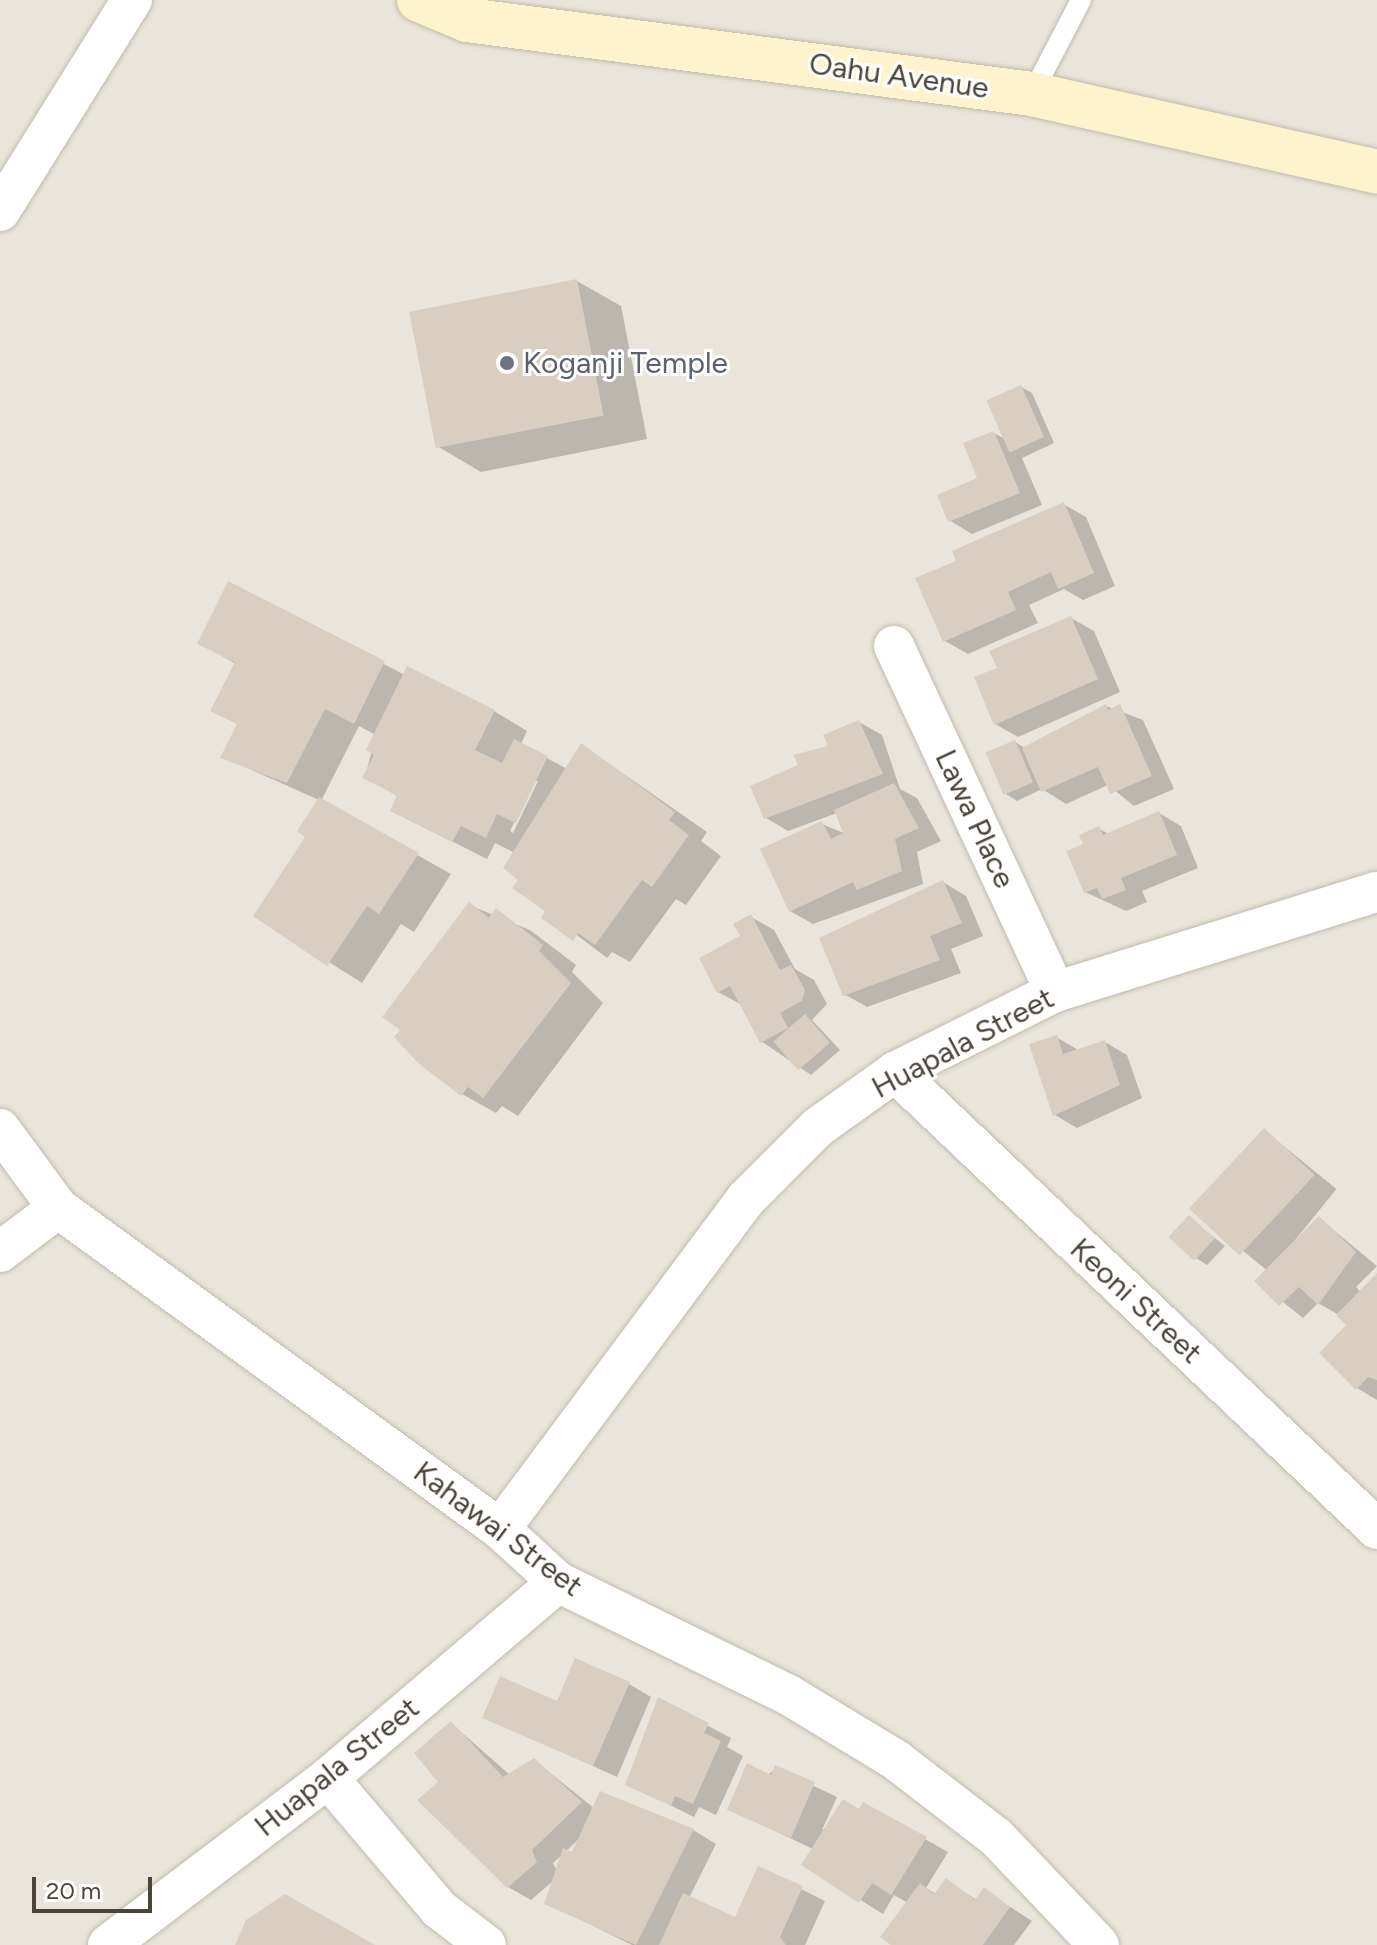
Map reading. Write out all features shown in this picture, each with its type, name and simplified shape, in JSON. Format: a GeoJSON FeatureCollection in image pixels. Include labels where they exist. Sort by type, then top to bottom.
{"type":"FeatureCollection","features":[{"type":"Feature","properties":{"kind":"street"},"geometry":{"type":"LineString","coordinates":[[0,211],[132,0]]}},
{"type":"Feature","properties":{"kind":"street","name":"Oahu Avenue"},"geometry":{"type":"LineString","coordinates":[[419,0],[467,20],[1032,94],[1377,172]]}},
{"type":"Feature","properties":{"kind":"street","name":"Lawa Place"},"geometry":{"type":"LineString","coordinates":[[894,646],[1055,992]]}},
{"type":"Feature","properties":{"kind":"street","name":"Huapala Street"},"geometry":{"type":"LineString","coordinates":[[500,1529],[746,1199],[818,1127],[895,1072],[1055,992],[1377,892]]}},
{"type":"Feature","properties":{"kind":"street","name":"Keoni Street"},"geometry":{"type":"LineString","coordinates":[[895,1072],[1377,1529]]}},
{"type":"Feature","properties":{"kind":"street","name":"Kahawai Street"},"geometry":{"type":"LineString","coordinates":[[0,1129],[58,1208],[500,1529],[558,1582],[787,1694],[896,1760],[996,1837],[1099,1945]]}},
{"type":"Feature","properties":{"kind":"street"},"geometry":{"type":"LineString","coordinates":[[0,1252],[58,1208]]}},
{"type":"Feature","properties":{"kind":"street","name":"Huapala Street"},"geometry":{"type":"LineString","coordinates":[[108,1945],[328,1778],[558,1582]]}},
{"type":"Feature","properties":{"kind":"street"},"geometry":{"type":"LineString","coordinates":[[328,1778],[439,1909],[486,1945]]}},
{"type":"Feature","properties":{"kind":"lane"},"geometry":{"type":"LineString","coordinates":[[1032,94],[1081,0]]}},
{"type":"Feature","properties":{"kind":"shaded area"},"geometry":{"type":"Polygon","coordinates":[[[0,0],[1377,0],[1377,1945],[0,1945],[0,0]]]}},
{"type":"Feature","properties":{"kind":"building","name":"Koganji Temple"},"geometry":{"type":"Polygon","coordinates":[[[577,279],[604,415],[436,448],[409,312],[577,279]]]}},
{"type":"Feature","properties":{"kind":"building"},"geometry":{"type":"Polygon","coordinates":[[[1021,385],[1044,437],[1009,453],[986,400],[1021,385]]]}},
{"type":"Feature","properties":{"kind":"building"},"geometry":{"type":"Polygon","coordinates":[[[994,431],[1020,493],[948,522],[937,495],[977,478],[963,443],[994,431]]]}},
{"type":"Feature","properties":{"kind":"building"},"geometry":{"type":"Polygon","coordinates":[[[1064,502],[1094,573],[1058,589],[1051,572],[1008,592],[1016,610],[943,642],[915,578],[956,561],[952,551],[1064,502]]]}},
{"type":"Feature","properties":{"kind":"building"},"geometry":{"type":"Polygon","coordinates":[[[228,581],[385,661],[354,724],[325,709],[287,783],[220,758],[237,724],[210,711],[235,662],[197,644],[228,581]]]}},
{"type":"Feature","properties":{"kind":"building"},"geometry":{"type":"Polygon","coordinates":[[[1071,616],[1098,679],[994,725],[974,677],[997,668],[989,651],[1071,616]]]}},
{"type":"Feature","properties":{"kind":"building"},"geometry":{"type":"Polygon","coordinates":[[[407,666],[495,710],[475,750],[502,763],[514,739],[548,756],[516,823],[497,814],[486,838],[461,826],[452,842],[390,811],[397,795],[362,778],[374,755],[366,750],[407,666]]]}},
{"type":"Feature","properties":{"kind":"building"},"geometry":{"type":"Polygon","coordinates":[[[1106,704],[1108,710],[1120,704],[1152,776],[1110,794],[1098,767],[1041,792],[1022,748],[1106,704]]]}},
{"type":"Feature","properties":{"kind":"building"},"geometry":{"type":"Polygon","coordinates":[[[859,720],[883,774],[764,819],[750,786],[798,765],[793,755],[828,746],[823,735],[859,720]]]}},
{"type":"Feature","properties":{"kind":"building"},"geometry":{"type":"Polygon","coordinates":[[[1015,740],[1033,782],[1004,795],[986,753],[1015,740]]]}},
{"type":"Feature","properties":{"kind":"building"},"geometry":{"type":"Polygon","coordinates":[[[581,743],[675,812],[669,820],[689,835],[652,887],[642,880],[595,945],[578,933],[573,941],[541,918],[545,911],[512,888],[518,880],[503,868],[581,743]]]}},
{"type":"Feature","properties":{"kind":"building"},"geometry":{"type":"Polygon","coordinates":[[[894,783],[919,828],[895,839],[902,871],[857,890],[853,882],[789,912],[760,849],[822,821],[831,839],[843,833],[834,810],[894,783]]]}},
{"type":"Feature","properties":{"kind":"building"},"geometry":{"type":"Polygon","coordinates":[[[319,797],[419,853],[379,914],[367,906],[327,966],[253,916],[305,837],[297,831],[319,797]]]}},
{"type":"Feature","properties":{"kind":"building"},"geometry":{"type":"Polygon","coordinates":[[[1159,811],[1177,855],[1121,878],[1126,890],[1102,899],[1097,888],[1084,893],[1066,851],[1083,844],[1079,835],[1099,826],[1103,835],[1159,811]]]}},
{"type":"Feature","properties":{"kind":"building"},"geometry":{"type":"Polygon","coordinates":[[[943,880],[962,923],[930,936],[940,960],[843,996],[819,938],[943,880]]]}},
{"type":"Feature","properties":{"kind":"building"},"geometry":{"type":"Polygon","coordinates":[[[469,902],[489,918],[496,908],[543,945],[539,951],[571,983],[483,1098],[468,1087],[461,1096],[418,1063],[394,1037],[400,1030],[382,1017],[469,902]]]}},
{"type":"Feature","properties":{"kind":"building"},"geometry":{"type":"Polygon","coordinates":[[[751,914],[780,970],[791,965],[805,990],[802,1001],[780,1013],[788,1028],[760,1043],[730,986],[717,993],[699,958],[740,936],[733,924],[751,914]]]}},
{"type":"Feature","properties":{"kind":"building"},"geometry":{"type":"Polygon","coordinates":[[[805,1014],[830,1043],[798,1070],[773,1042],[805,1014]]]}},
{"type":"Feature","properties":{"kind":"building"},"geometry":{"type":"Polygon","coordinates":[[[1057,1035],[1063,1054],[1105,1040],[1120,1085],[1053,1116],[1029,1044],[1057,1035]]]}},
{"type":"Feature","properties":{"kind":"building"},"geometry":{"type":"Polygon","coordinates":[[[1264,1128],[1314,1175],[1239,1256],[1189,1208],[1264,1128]]]}},
{"type":"Feature","properties":{"kind":"building"},"geometry":{"type":"Polygon","coordinates":[[[1189,1215],[1215,1239],[1194,1261],[1169,1237],[1189,1215]]]}},
{"type":"Feature","properties":{"kind":"building"},"geometry":{"type":"Polygon","coordinates":[[[1319,1216],[1356,1252],[1318,1305],[1299,1287],[1279,1306],[1254,1281],[1319,1216]]]}},
{"type":"Feature","properties":{"kind":"building"},"geometry":{"type":"Polygon","coordinates":[[[1377,1273],[1377,1380],[1368,1377],[1356,1390],[1319,1353],[1346,1325],[1336,1315],[1377,1273]]]}},
{"type":"Feature","properties":{"kind":"building"},"geometry":{"type":"Polygon","coordinates":[[[575,1658],[630,1682],[593,1766],[482,1718],[500,1676],[557,1701],[575,1658]]]}},
{"type":"Feature","properties":{"kind":"building"},"geometry":{"type":"Polygon","coordinates":[[[658,1697],[709,1723],[704,1733],[721,1741],[693,1804],[675,1796],[671,1806],[625,1785],[658,1697]]]}},
{"type":"Feature","properties":{"kind":"building"},"geometry":{"type":"Polygon","coordinates":[[[451,1721],[503,1777],[534,1758],[582,1802],[532,1850],[537,1862],[507,1888],[417,1800],[438,1782],[414,1753],[451,1721]]]}},
{"type":"Feature","properties":{"kind":"building"},"geometry":{"type":"Polygon","coordinates":[[[747,1763],[771,1775],[775,1765],[815,1782],[791,1838],[727,1810],[747,1763]]]}},
{"type":"Feature","properties":{"kind":"building"},"geometry":{"type":"Polygon","coordinates":[[[600,1791],[694,1829],[636,1945],[544,1904],[563,1848],[572,1852],[600,1791]]]}},
{"type":"Feature","properties":{"kind":"building"},"geometry":{"type":"Polygon","coordinates":[[[843,1799],[859,1809],[863,1802],[927,1837],[891,1895],[872,1883],[859,1903],[801,1865],[843,1799]]]}},
{"type":"Feature","properties":{"kind":"building"},"geometry":{"type":"Polygon","coordinates":[[[758,1866],[803,1886],[780,1937],[786,1945],[659,1945],[683,1893],[735,1917],[758,1866]]]}},
{"type":"Feature","properties":{"kind":"building"},"geometry":{"type":"Polygon","coordinates":[[[946,1878],[975,1900],[984,1887],[1010,1907],[983,1945],[891,1945],[880,1937],[920,1883],[934,1894],[946,1878]]]}},
{"type":"Feature","properties":{"kind":"building"},"geometry":{"type":"Polygon","coordinates":[[[285,1894],[375,1945],[235,1945],[246,1920],[285,1894]]]}},
{"type":"Feature","properties":{"kind":"place","name":"Koganji Temple"},"geometry":{"type":"Point","coordinates":[507,363]}}]}
